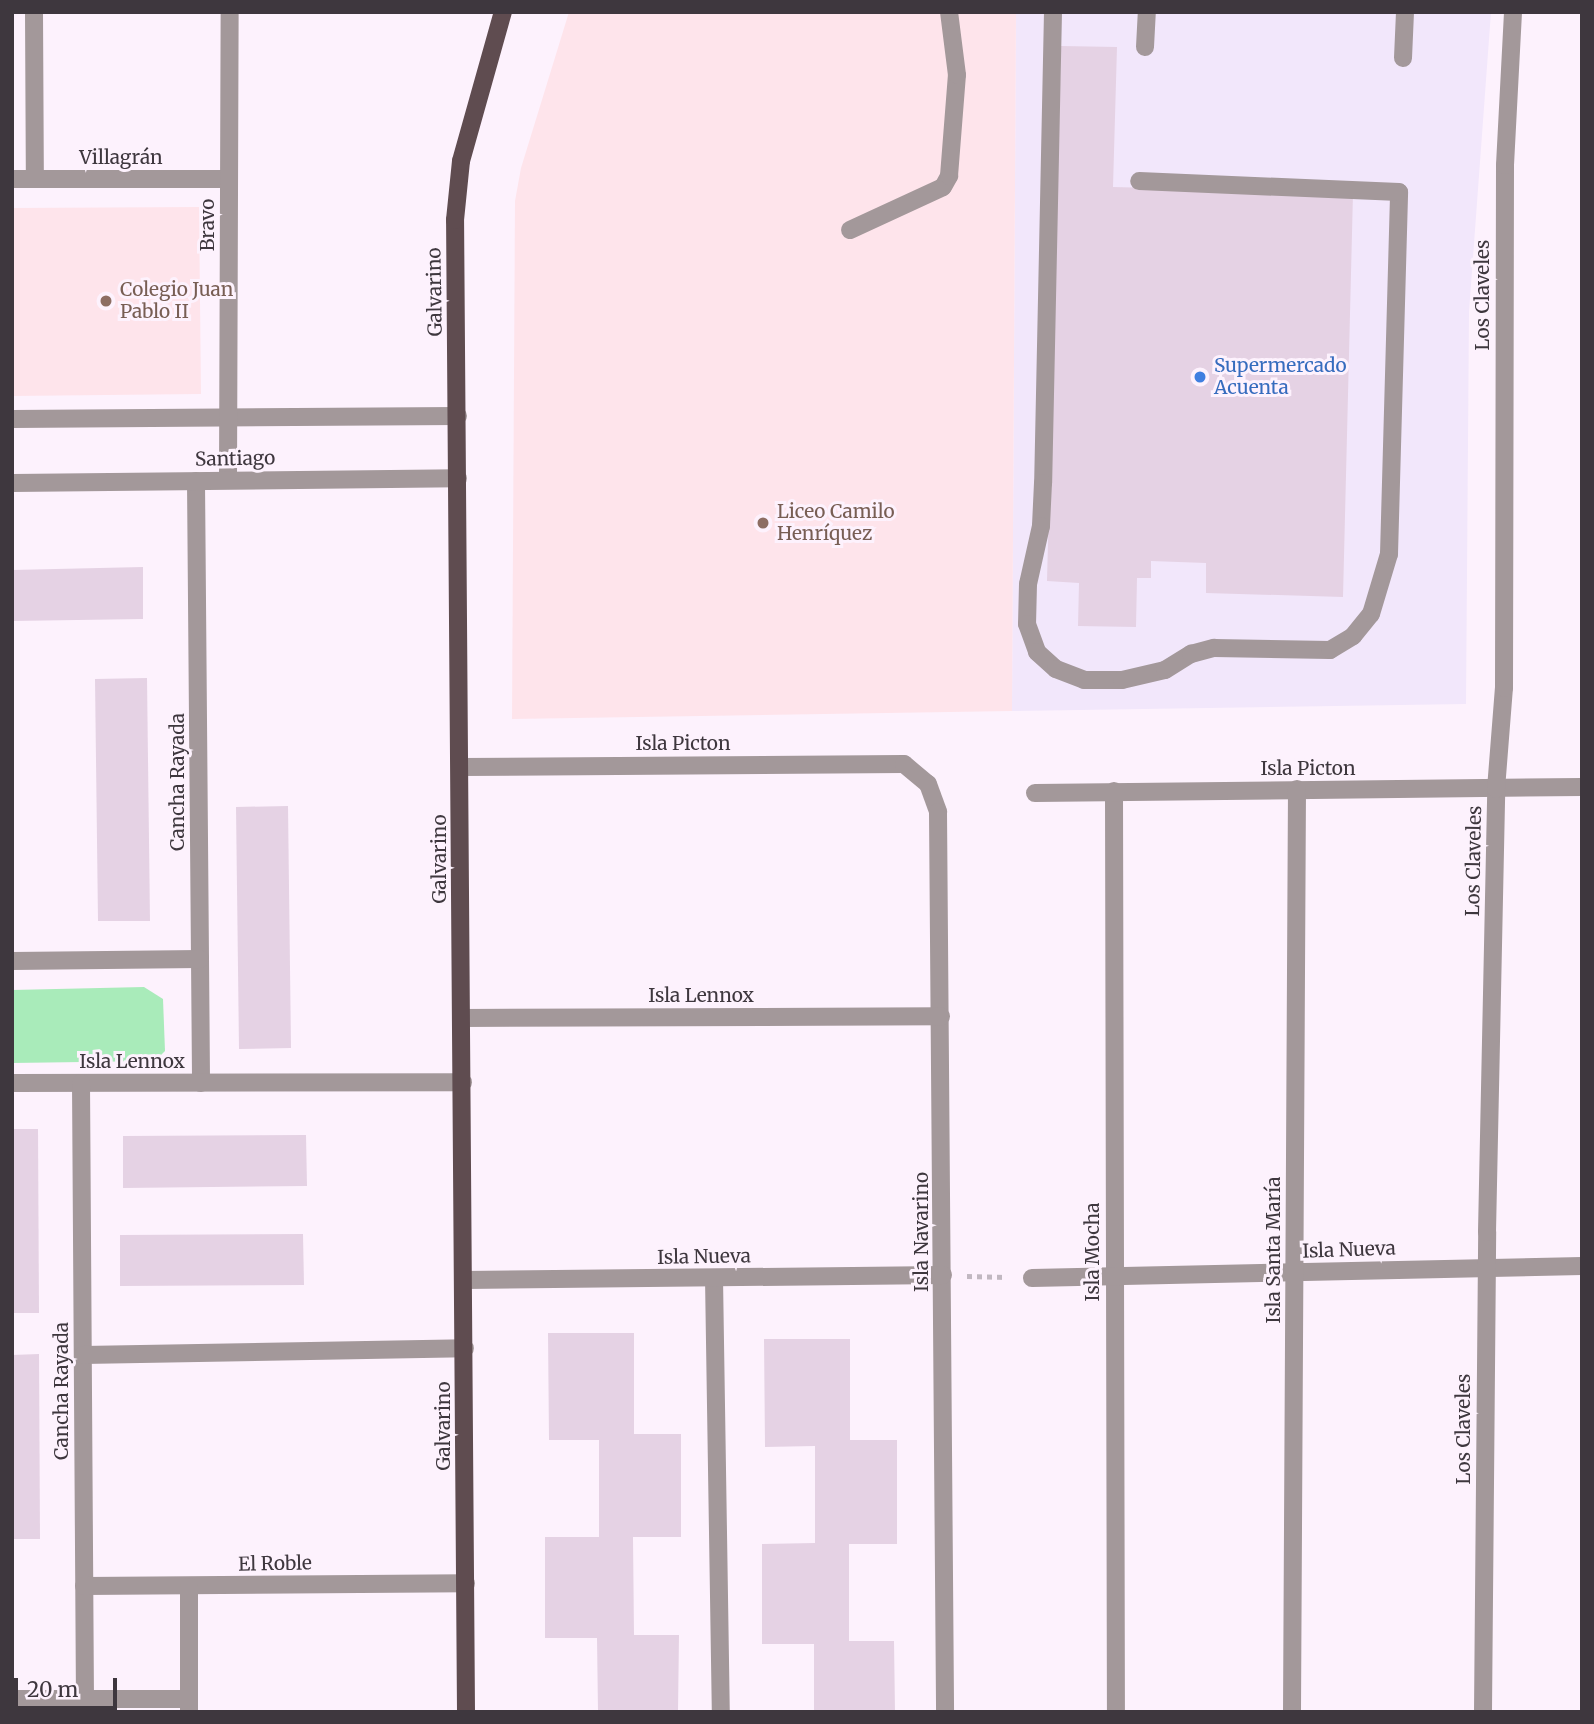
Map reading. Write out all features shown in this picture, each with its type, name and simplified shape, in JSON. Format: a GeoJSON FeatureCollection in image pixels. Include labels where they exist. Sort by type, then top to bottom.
{"type":"FeatureCollection","features":[{"type":"Feature","properties":{"kind":"main road","name":"Galvarino"},"geometry":{"type":"LineString","coordinates":[[467,1712],[457,190],[461,161],[503,12]]}},
{"type":"Feature","properties":{"kind":"street"},"geometry":{"type":"LineString","coordinates":[[34,12],[35,179]]}},
{"type":"Feature","properties":{"kind":"street","name":"Bravo"},"geometry":{"type":"LineString","coordinates":[[228,480],[229,12]]}},
{"type":"Feature","properties":{"kind":"street"},"geometry":{"type":"LineString","coordinates":[[850,230],[943,187],[949,176],[957,85],[949,12]]}},
{"type":"Feature","properties":{"kind":"street"},"geometry":{"type":"LineString","coordinates":[[1053,12],[1043,483],[1041,526],[1028,584],[1027,624],[1037,652],[1056,669],[1084,680],[1122,680],[1165,670],[1192,654],[1214,648],[1330,650],[1353,636],[1371,614],[1389,554],[1399,192],[1139,181]]}},
{"type":"Feature","properties":{"kind":"street"},"geometry":{"type":"LineString","coordinates":[[1145,47],[1147,12]]}},
{"type":"Feature","properties":{"kind":"street"},"geometry":{"type":"LineString","coordinates":[[1403,58],[1405,12]]}},
{"type":"Feature","properties":{"kind":"street","name":"Los Claveles"},"geometry":{"type":"LineString","coordinates":[[1483,1712],[1487,1267],[1496,789],[1504,688],[1505,179],[1513,12]]}},
{"type":"Feature","properties":{"kind":"street","name":"Villagrán"},"geometry":{"type":"LineString","coordinates":[[12,179],[229,179]]}},
{"type":"Feature","properties":{"kind":"street"},"geometry":{"type":"LineString","coordinates":[[12,419],[458,416]]}},
{"type":"Feature","properties":{"kind":"street","name":"Santiago"},"geometry":{"type":"LineString","coordinates":[[12,483],[458,478]]}},
{"type":"Feature","properties":{"kind":"street","name":"Cancha Rayada"},"geometry":{"type":"LineString","coordinates":[[196,481],[201,1083]]}},
{"type":"Feature","properties":{"kind":"street","name":"Isla Picton"},"geometry":{"type":"LineString","coordinates":[[461,767],[904,764]]}},
{"type":"Feature","properties":{"kind":"street","name":"Isla Navarino"},"geometry":{"type":"LineString","coordinates":[[904,764],[929,784],[938,812],[945,1712]]}},
{"type":"Feature","properties":{"kind":"street","name":"Isla Picton"},"geometry":{"type":"LineString","coordinates":[[1035,793],[1582,787]]}},
{"type":"Feature","properties":{"kind":"street","name":"Isla Santa María"},"geometry":{"type":"LineString","coordinates":[[1292,1712],[1297,789]]}},
{"type":"Feature","properties":{"kind":"street","name":"Isla Mocha"},"geometry":{"type":"LineString","coordinates":[[1114,792],[1116,1712]]}},
{"type":"Feature","properties":{"kind":"street"},"geometry":{"type":"LineString","coordinates":[[12,961],[200,959]]}},
{"type":"Feature","properties":{"kind":"street","name":"Isla Lennox"},"geometry":{"type":"LineString","coordinates":[[461,1018],[941,1016]]}},
{"type":"Feature","properties":{"kind":"street","name":"Isla Lennox"},"geometry":{"type":"LineString","coordinates":[[12,1083],[463,1082]]}},
{"type":"Feature","properties":{"kind":"street","name":"Cancha Rayada"},"geometry":{"type":"LineString","coordinates":[[81,1083],[85,1699]]}},
{"type":"Feature","properties":{"kind":"street","name":"Isla Nueva"},"geometry":{"type":"LineString","coordinates":[[1032,1278],[1582,1266]]}},
{"type":"Feature","properties":{"kind":"street","name":"Isla Nueva"},"geometry":{"type":"LineString","coordinates":[[465,1280],[943,1275]]}},
{"type":"Feature","properties":{"kind":"street"},"geometry":{"type":"LineString","coordinates":[[714,1278],[721,1712]]}},
{"type":"Feature","properties":{"kind":"street"},"geometry":{"type":"LineString","coordinates":[[83,1355],[465,1348]]}},
{"type":"Feature","properties":{"kind":"street","name":"El Roble"},"geometry":{"type":"LineString","coordinates":[[84,1586],[466,1583]]}},
{"type":"Feature","properties":{"kind":"street"},"geometry":{"type":"LineString","coordinates":[[12,1699],[85,1699],[189,1705],[189,1587]]}},
{"type":"Feature","properties":{"kind":"path"},"geometry":{"type":"LineString","coordinates":[[943,1275],[1032,1278]]}},
{"type":"Feature","properties":{"kind":"shaded area","name":"Liceo Camilo Henríquez"},"geometry":{"type":"Polygon","coordinates":[[[569,12],[1016,12],[1012,711],[512,719],[515,201],[521,168],[569,12]]]}},
{"type":"Feature","properties":{"kind":"shaded area"},"geometry":{"type":"Polygon","coordinates":[[[1016,12],[1491,12],[1469,312],[1466,704],[1012,711],[1016,12]]]}},
{"type":"Feature","properties":{"kind":"shaded area","name":"Colegio Juan Pablo II"},"geometry":{"type":"Polygon","coordinates":[[[199,207],[201,394],[12,396],[12,208],[199,207]]]}},
{"type":"Feature","properties":{"kind":"green space"},"geometry":{"type":"Polygon","coordinates":[[[144,987],[163,999],[165,1051],[155,1061],[12,1063],[12,990],[144,987]]]}},
{"type":"Feature","properties":{"kind":"building","name":"Supermercado Acuenta"},"geometry":{"type":"Polygon","coordinates":[[[1061,46],[1117,47],[1113,187],[1353,193],[1343,597],[1206,593],[1206,563],[1151,561],[1151,578],[1137,578],[1136,627],[1078,626],[1079,583],[1047,581],[1061,46]]]}},
{"type":"Feature","properties":{"kind":"building"},"geometry":{"type":"Polygon","coordinates":[[[143,567],[143,619],[12,621],[12,570],[143,567]]]}},
{"type":"Feature","properties":{"kind":"building"},"geometry":{"type":"Polygon","coordinates":[[[147,678],[150,921],[98,921],[95,679],[147,678]]]}},
{"type":"Feature","properties":{"kind":"building"},"geometry":{"type":"Polygon","coordinates":[[[288,806],[291,1048],[239,1049],[236,807],[288,806]]]}},
{"type":"Feature","properties":{"kind":"building"},"geometry":{"type":"Polygon","coordinates":[[[12,1129],[38,1129],[39,1313],[12,1313],[12,1129]]]}},
{"type":"Feature","properties":{"kind":"building"},"geometry":{"type":"Polygon","coordinates":[[[306,1135],[307,1186],[123,1188],[123,1136],[306,1135]]]}},
{"type":"Feature","properties":{"kind":"building"},"geometry":{"type":"Polygon","coordinates":[[[303,1234],[304,1285],[120,1286],[120,1235],[303,1234]]]}},
{"type":"Feature","properties":{"kind":"building"},"geometry":{"type":"Polygon","coordinates":[[[548,1333],[634,1333],[634,1434],[681,1434],[681,1537],[633,1537],[634,1635],[679,1635],[678,1712],[598,1712],[597,1638],[545,1638],[545,1537],[599,1537],[599,1440],[549,1440],[548,1333]]]}},
{"type":"Feature","properties":{"kind":"building"},"geometry":{"type":"Polygon","coordinates":[[[764,1339],[850,1339],[850,1440],[897,1440],[897,1544],[849,1544],[849,1641],[894,1641],[895,1712],[814,1712],[814,1644],[762,1644],[762,1544],[815,1543],[815,1446],[765,1447],[764,1339]]]}},
{"type":"Feature","properties":{"kind":"building"},"geometry":{"type":"Polygon","coordinates":[[[39,1354],[40,1539],[12,1539],[12,1355],[39,1354]]]}},
{"type":"Feature","properties":{"kind":"place","name":"Colegio Juan Pablo II"},"geometry":{"type":"Point","coordinates":[106,301]}},
{"type":"Feature","properties":{"kind":"place","name":"Supermercado Acuenta"},"geometry":{"type":"Point","coordinates":[1200,377]}},
{"type":"Feature","properties":{"kind":"place","name":"Liceo Camilo Henríquez"},"geometry":{"type":"Point","coordinates":[763,523]}}]}
